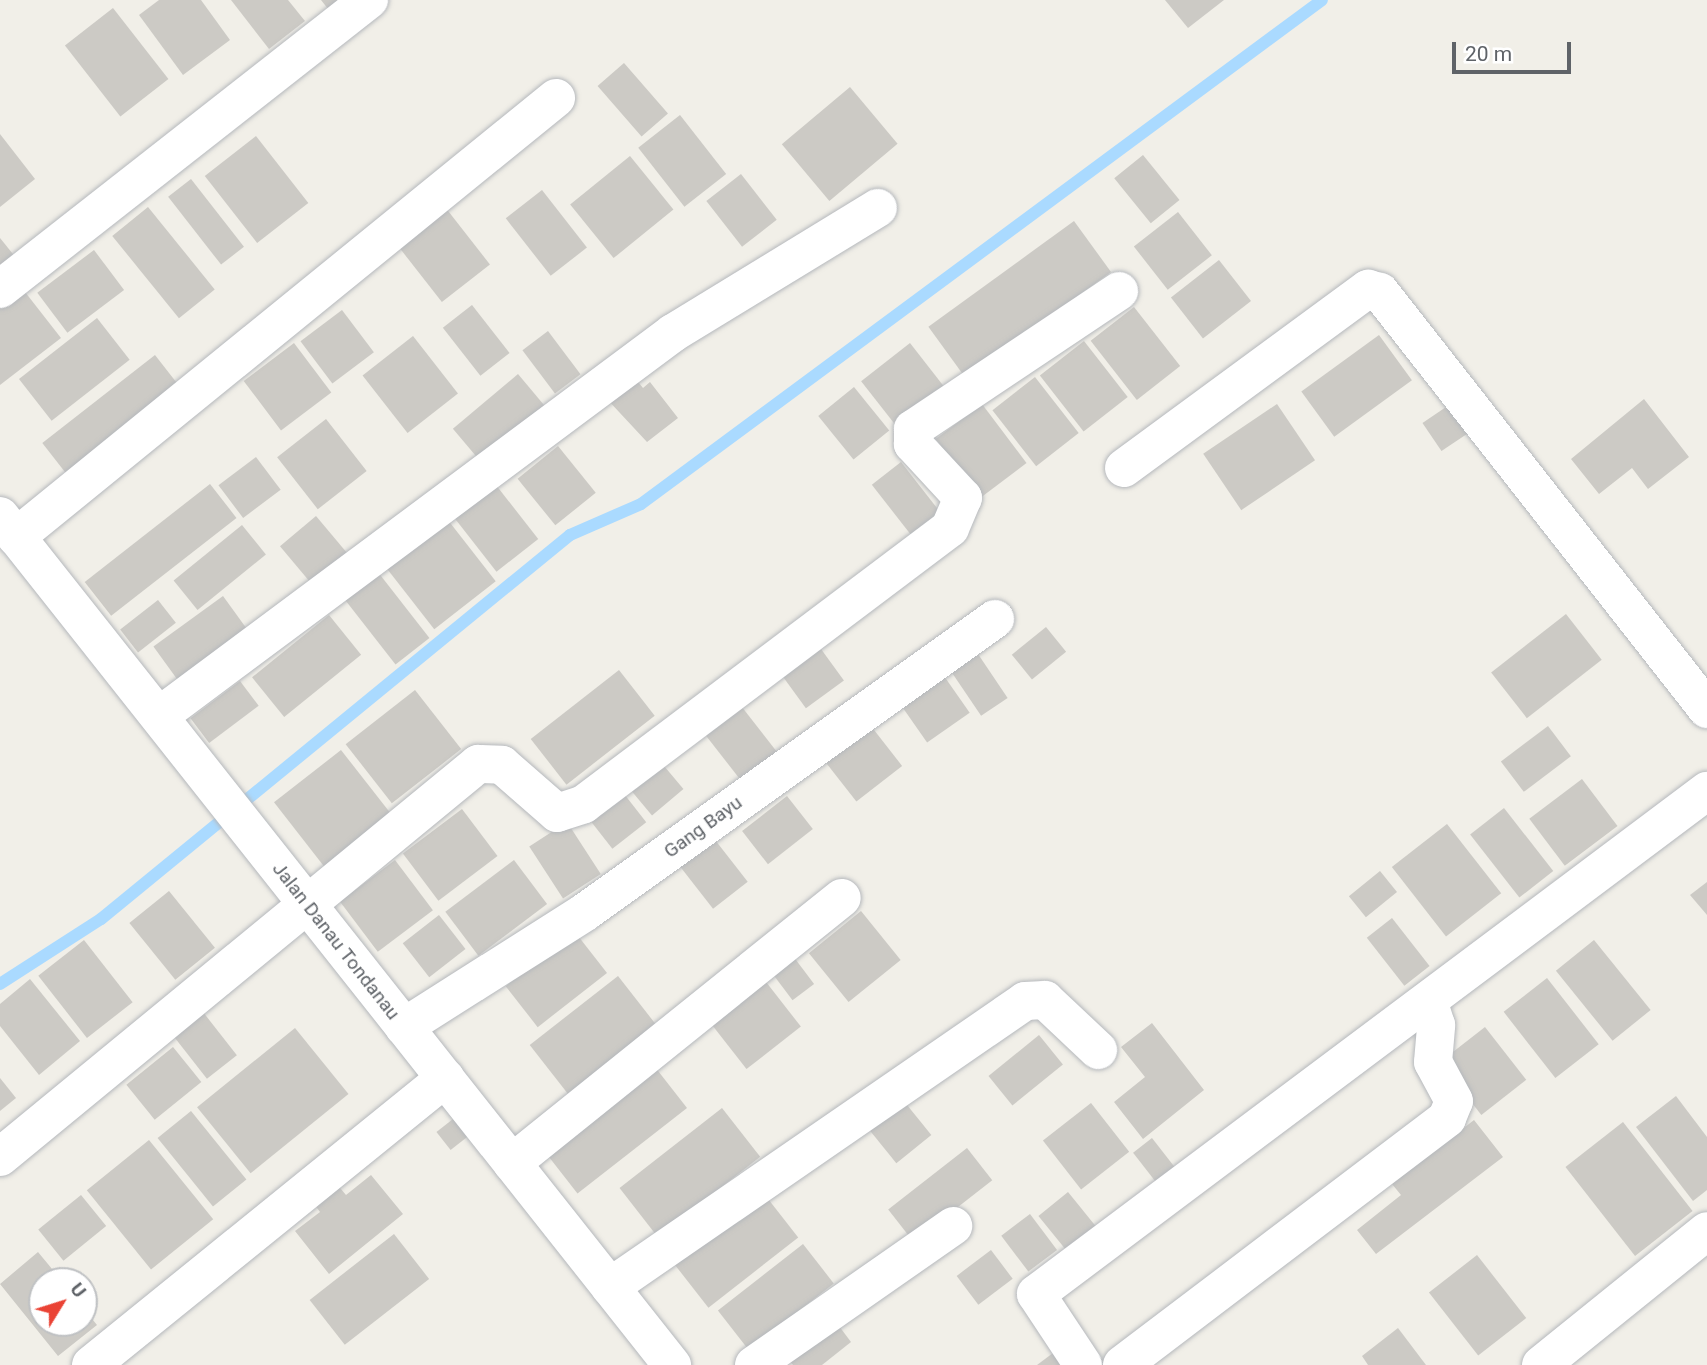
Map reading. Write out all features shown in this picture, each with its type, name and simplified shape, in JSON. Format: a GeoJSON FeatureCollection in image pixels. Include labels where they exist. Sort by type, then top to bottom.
{"type":"FeatureCollection","features":[{"type":"Feature","properties":{"kind":"street"},"geometry":{"type":"LineString","coordinates":[[0,289],[369,0]]}},
{"type":"Feature","properties":{"kind":"street"},"geometry":{"type":"LineString","coordinates":[[8,527],[556,98]]}},
{"type":"Feature","properties":{"kind":"street"},"geometry":{"type":"LineString","coordinates":[[159,716],[673,333],[878,208]]}},
{"type":"Feature","properties":{"kind":"street"},"geometry":{"type":"LineString","coordinates":[[1124,468],[1368,289],[1380,292],[1707,709]]}},
{"type":"Feature","properties":{"kind":"street"},"geometry":{"type":"LineString","coordinates":[[0,1157],[478,764],[502,765],[557,813],[607,787],[950,528],[963,498],[913,444],[913,429],[1119,291]]}},
{"type":"Feature","properties":{"kind":"street","name":"Jalan Danau Tondanau"},"geometry":{"type":"LineString","coordinates":[[8,527],[672,1365]]}},
{"type":"Feature","properties":{"kind":"street","name":"Gang Bayu"},"geometry":{"type":"LineString","coordinates":[[404,1027],[584,912],[995,618]]}},
{"type":"Feature","properties":{"kind":"street"},"geometry":{"type":"LineString","coordinates":[[1083,1365],[1036,1294],[1429,1003],[1707,791]]}},
{"type":"Feature","properties":{"kind":"street"},"geometry":{"type":"LineString","coordinates":[[512,1163],[842,898]]}},
{"type":"Feature","properties":{"kind":"street"},"geometry":{"type":"LineString","coordinates":[[610,1287],[1025,1001],[1045,1000],[1098,1050]]}},
{"type":"Feature","properties":{"kind":"street"},"geometry":{"type":"LineString","coordinates":[[1122,1365],[1447,1118],[1454,1101],[1433,1062],[1436,1025],[1429,1003]]}},
{"type":"Feature","properties":{"kind":"street"},"geometry":{"type":"LineString","coordinates":[[91,1365],[445,1078]]}},
{"type":"Feature","properties":{"kind":"street"},"geometry":{"type":"LineString","coordinates":[[754,1365],[953,1226]]}},
{"type":"Feature","properties":{"kind":"street"},"geometry":{"type":"LineString","coordinates":[[1541,1365],[1707,1231]]}},
{"type":"Feature","properties":{"kind":"building"},"geometry":{"type":"Polygon","coordinates":[[[159,0],[201,0],[230,40],[183,75],[139,15],[159,0]]]}},
{"type":"Feature","properties":{"kind":"building"},"geometry":{"type":"Polygon","coordinates":[[[231,0],[288,0],[305,21],[269,49],[231,0]]]}},
{"type":"Feature","properties":{"kind":"building"},"geometry":{"type":"Polygon","coordinates":[[[321,0],[359,0],[336,19],[321,0]]]}},
{"type":"Feature","properties":{"kind":"building"},"geometry":{"type":"Polygon","coordinates":[[[1165,0],[1224,0],[1188,28],[1165,0]]]}},
{"type":"Feature","properties":{"kind":"building"},"geometry":{"type":"Polygon","coordinates":[[[113,8],[168,79],[120,116],[65,46],[113,8]]]}},
{"type":"Feature","properties":{"kind":"building"},"geometry":{"type":"Polygon","coordinates":[[[624,63],[668,114],[642,137],[598,86],[624,63]]]}},
{"type":"Feature","properties":{"kind":"building"},"geometry":{"type":"Polygon","coordinates":[[[850,87],[898,144],[829,201],[782,144],[850,87]]]}},
{"type":"Feature","properties":{"kind":"building"},"geometry":{"type":"Polygon","coordinates":[[[680,115],[726,174],[684,207],[638,148],[680,115]]]}},
{"type":"Feature","properties":{"kind":"building"},"geometry":{"type":"Polygon","coordinates":[[[0,134],[35,179],[0,207],[0,134]]]}},
{"type":"Feature","properties":{"kind":"building"},"geometry":{"type":"Polygon","coordinates":[[[256,136],[308,203],[257,243],[205,176],[256,136]]]}},
{"type":"Feature","properties":{"kind":"building"},"geometry":{"type":"Polygon","coordinates":[[[1143,155],[1180,200],[1151,223],[1114,178],[1143,155]]]}},
{"type":"Feature","properties":{"kind":"building"},"geometry":{"type":"Polygon","coordinates":[[[630,156],[673,210],[614,258],[570,204],[630,156]]]}},
{"type":"Feature","properties":{"kind":"building"},"geometry":{"type":"Polygon","coordinates":[[[741,174],[777,220],[742,247],[706,201],[741,174]]]}},
{"type":"Feature","properties":{"kind":"building"},"geometry":{"type":"Polygon","coordinates":[[[191,179],[244,247],[221,265],[168,197],[191,179]]]}},
{"type":"Feature","properties":{"kind":"building"},"geometry":{"type":"Polygon","coordinates":[[[542,190],[587,248],[551,276],[506,218],[542,190]]]}},
{"type":"Feature","properties":{"kind":"building"},"geometry":{"type":"Polygon","coordinates":[[[148,207],[215,289],[179,318],[112,236],[148,207]]]}},
{"type":"Feature","properties":{"kind":"building"},"geometry":{"type":"Polygon","coordinates":[[[445,207],[490,265],[442,302],[397,245],[445,207]]]}},
{"type":"Feature","properties":{"kind":"building"},"geometry":{"type":"Polygon","coordinates":[[[1178,212],[1212,255],[1168,290],[1134,246],[1178,212]]]}},
{"type":"Feature","properties":{"kind":"building"},"geometry":{"type":"Polygon","coordinates":[[[1074,221],[1111,272],[965,378],[928,327],[1074,221]]]}},
{"type":"Feature","properties":{"kind":"building"},"geometry":{"type":"Polygon","coordinates":[[[0,238],[17,259],[0,272],[0,238]]]}},
{"type":"Feature","properties":{"kind":"building"},"geometry":{"type":"Polygon","coordinates":[[[94,250],[124,290],[67,333],[37,293],[94,250]]]}},
{"type":"Feature","properties":{"kind":"building"},"geometry":{"type":"Polygon","coordinates":[[[1219,260],[1251,301],[1203,339],[1171,298],[1219,260]]]}},
{"type":"Feature","properties":{"kind":"building"},"geometry":{"type":"Polygon","coordinates":[[[18,283],[61,338],[0,385],[0,297],[18,283]]]}},
{"type":"Feature","properties":{"kind":"building"},"geometry":{"type":"Polygon","coordinates":[[[472,305],[510,353],[480,376],[443,328],[472,305]]]}},
{"type":"Feature","properties":{"kind":"building"},"geometry":{"type":"Polygon","coordinates":[[[1134,307],[1180,366],[1137,400],[1091,341],[1134,307]]]}},
{"type":"Feature","properties":{"kind":"building"},"geometry":{"type":"Polygon","coordinates":[[[342,310],[374,352],[332,384],[300,341],[342,310]]]}},
{"type":"Feature","properties":{"kind":"building"},"geometry":{"type":"Polygon","coordinates":[[[97,318],[130,360],[52,421],[19,379],[97,318]]]}},
{"type":"Feature","properties":{"kind":"building"},"geometry":{"type":"Polygon","coordinates":[[[548,331],[580,374],[555,393],[522,350],[548,331]]]}},
{"type":"Feature","properties":{"kind":"building"},"geometry":{"type":"Polygon","coordinates":[[[1379,335],[1412,380],[1334,437],[1301,391],[1379,335]]]}},
{"type":"Feature","properties":{"kind":"building"},"geometry":{"type":"Polygon","coordinates":[[[413,336],[458,394],[408,433],[363,375],[413,336]]]}},
{"type":"Feature","properties":{"kind":"building"},"geometry":{"type":"Polygon","coordinates":[[[1084,341],[1128,397],[1084,431],[1040,375],[1084,341]]]}},
{"type":"Feature","properties":{"kind":"building"},"geometry":{"type":"Polygon","coordinates":[[[294,343],[331,393],[281,430],[244,381],[294,343]]]}},
{"type":"Feature","properties":{"kind":"building"},"geometry":{"type":"Polygon","coordinates":[[[910,343],[945,388],[896,426],[861,381],[910,343]]]}},
{"type":"Feature","properties":{"kind":"building"},"geometry":{"type":"Polygon","coordinates":[[[155,355],[183,391],[71,479],[42,443],[155,355]]]}},
{"type":"Feature","properties":{"kind":"building"},"geometry":{"type":"Polygon","coordinates":[[[518,374],[547,408],[482,463],[453,429],[518,374]]]}},
{"type":"Feature","properties":{"kind":"building"},"geometry":{"type":"Polygon","coordinates":[[[634,377],[643,388],[650,382],[678,418],[647,442],[606,398],[634,377]]]}},
{"type":"Feature","properties":{"kind":"building"},"geometry":{"type":"Polygon","coordinates":[[[1035,377],[1079,433],[1036,466],[992,410],[1035,377]]]}},
{"type":"Feature","properties":{"kind":"building"},"geometry":{"type":"Polygon","coordinates":[[[854,387],[889,431],[853,459],[818,416],[854,387]]]}},
{"type":"Feature","properties":{"kind":"building"},"geometry":{"type":"Polygon","coordinates":[[[1644,399],[1689,457],[1648,489],[1632,468],[1599,494],[1571,459],[1644,399]]]}},
{"type":"Feature","properties":{"kind":"building"},"geometry":{"type":"Polygon","coordinates":[[[982,404],[1027,463],[980,498],[936,439],[982,404]]]}},
{"type":"Feature","properties":{"kind":"building"},"geometry":{"type":"Polygon","coordinates":[[[1277,404],[1315,460],[1241,510],[1203,454],[1277,404]]]}},
{"type":"Feature","properties":{"kind":"building"},"geometry":{"type":"Polygon","coordinates":[[[1449,405],[1468,433],[1441,451],[1422,423],[1449,405]]]}},
{"type":"Feature","properties":{"kind":"building"},"geometry":{"type":"Polygon","coordinates":[[[326,419],[367,471],[318,509],[277,457],[326,419]]]}},
{"type":"Feature","properties":{"kind":"building"},"geometry":{"type":"Polygon","coordinates":[[[558,446],[596,493],[555,525],[518,479],[558,446]]]}},
{"type":"Feature","properties":{"kind":"building"},"geometry":{"type":"Polygon","coordinates":[[[256,457],[281,490],[243,518],[218,485],[256,457]]]}},
{"type":"Feature","properties":{"kind":"building"},"geometry":{"type":"Polygon","coordinates":[[[901,462],[942,514],[912,537],[872,485],[901,462]]]}},
{"type":"Feature","properties":{"kind":"building"},"geometry":{"type":"Polygon","coordinates":[[[489,476],[538,539],[496,572],[447,509],[489,476]]]}},
{"type":"Feature","properties":{"kind":"building"},"geometry":{"type":"Polygon","coordinates":[[[210,484],[236,518],[111,616],[85,582],[210,484]]]}},
{"type":"Feature","properties":{"kind":"building"},"geometry":{"type":"Polygon","coordinates":[[[444,515],[496,581],[434,629],[383,563],[444,515]]]}},
{"type":"Feature","properties":{"kind":"building"},"geometry":{"type":"Polygon","coordinates":[[[316,516],[347,553],[311,583],[280,546],[316,516]]]}},
{"type":"Feature","properties":{"kind":"building"},"geometry":{"type":"Polygon","coordinates":[[[242,525],[266,555],[198,610],[174,580],[242,525]]]}},
{"type":"Feature","properties":{"kind":"building"},"geometry":{"type":"Polygon","coordinates":[[[374,567],[429,638],[396,664],[340,593],[374,567]]]}},
{"type":"Feature","properties":{"kind":"building"},"geometry":{"type":"Polygon","coordinates":[[[223,596],[247,629],[178,680],[153,647],[223,596]]]}},
{"type":"Feature","properties":{"kind":"building"},"geometry":{"type":"Polygon","coordinates":[[[158,600],[176,623],[138,652],[120,630],[158,600]]]}},
{"type":"Feature","properties":{"kind":"building"},"geometry":{"type":"Polygon","coordinates":[[[1566,614],[1602,660],[1527,718],[1491,672],[1566,614]]]}},
{"type":"Feature","properties":{"kind":"building"},"geometry":{"type":"Polygon","coordinates":[[[329,615],[361,655],[284,717],[252,677],[329,615]]]}},
{"type":"Feature","properties":{"kind":"building"},"geometry":{"type":"Polygon","coordinates":[[[1046,627],[1066,652],[1032,680],[1012,655],[1046,627]]]}},
{"type":"Feature","properties":{"kind":"building"},"geometry":{"type":"Polygon","coordinates":[[[821,649],[844,681],[806,708],[783,677],[821,649]]]}},
{"type":"Feature","properties":{"kind":"building"},"geometry":{"type":"Polygon","coordinates":[[[978,654],[1008,698],[981,716],[951,672],[978,654]]]}},
{"type":"Feature","properties":{"kind":"building"},"geometry":{"type":"Polygon","coordinates":[[[937,666],[970,713],[927,743],[894,696],[937,666]]]}},
{"type":"Feature","properties":{"kind":"building"},"geometry":{"type":"Polygon","coordinates":[[[619,670],[655,716],[566,785],[531,739],[619,670]]]}},
{"type":"Feature","properties":{"kind":"building"},"geometry":{"type":"Polygon","coordinates":[[[240,681],[259,706],[209,743],[190,718],[240,681]]]}},
{"type":"Feature","properties":{"kind":"building"},"geometry":{"type":"Polygon","coordinates":[[[415,690],[461,749],[392,803],[346,744],[415,690]]]}},
{"type":"Feature","properties":{"kind":"building"},"geometry":{"type":"Polygon","coordinates":[[[738,702],[782,759],[746,787],[702,730],[738,702]]]}},
{"type":"Feature","properties":{"kind":"building"},"geometry":{"type":"Polygon","coordinates":[[[867,721],[902,766],[856,802],[821,757],[867,721]]]}},
{"type":"Feature","properties":{"kind":"building"},"geometry":{"type":"Polygon","coordinates":[[[1548,726],[1571,756],[1524,792],[1501,762],[1548,726]]]}},
{"type":"Feature","properties":{"kind":"building"},"geometry":{"type":"Polygon","coordinates":[[[341,750],[391,815],[325,867],[274,802],[341,750]]]}},
{"type":"Feature","properties":{"kind":"building"},"geometry":{"type":"Polygon","coordinates":[[[659,760],[683,789],[652,815],[628,786],[659,760]]]}},
{"type":"Feature","properties":{"kind":"building"},"geometry":{"type":"Polygon","coordinates":[[[1582,779],[1618,826],[1565,866],[1529,819],[1582,779]]]}},
{"type":"Feature","properties":{"kind":"building"},"geometry":{"type":"Polygon","coordinates":[[[621,790],[646,822],[612,849],[587,816],[621,790]]]}},
{"type":"Feature","properties":{"kind":"building"},"geometry":{"type":"Polygon","coordinates":[[[787,796],[813,829],[768,864],[742,831],[787,796]]]}},
{"type":"Feature","properties":{"kind":"building"},"geometry":{"type":"Polygon","coordinates":[[[1504,808],[1553,871],[1519,898],[1470,834],[1504,808]]]}},
{"type":"Feature","properties":{"kind":"building"},"geometry":{"type":"Polygon","coordinates":[[[462,809],[498,856],[438,901],[403,854],[462,809]]]}},
{"type":"Feature","properties":{"kind":"building"},"geometry":{"type":"Polygon","coordinates":[[[567,822],[601,874],[563,899],[529,847],[567,822]]]}},
{"type":"Feature","properties":{"kind":"building"},"geometry":{"type":"Polygon","coordinates":[[[1447,824],[1501,893],[1446,936],[1392,867],[1447,824]]]}},
{"type":"Feature","properties":{"kind":"building"},"geometry":{"type":"Polygon","coordinates":[[[712,836],[748,882],[713,909],[677,863],[712,836]]]}},
{"type":"Feature","properties":{"kind":"building"},"geometry":{"type":"Polygon","coordinates":[[[395,860],[433,910],[378,952],[340,902],[395,860]]]}},
{"type":"Feature","properties":{"kind":"building"},"geometry":{"type":"Polygon","coordinates":[[[514,860],[547,904],[478,956],[445,912],[514,860]]]}},
{"type":"Feature","properties":{"kind":"building"},"geometry":{"type":"Polygon","coordinates":[[[1380,871],[1397,892],[1366,917],[1349,896],[1380,871]]]}},
{"type":"Feature","properties":{"kind":"building"},"geometry":{"type":"Polygon","coordinates":[[[1707,882],[1707,915],[1690,895],[1707,882]]]}},
{"type":"Feature","properties":{"kind":"building"},"geometry":{"type":"Polygon","coordinates":[[[169,891],[215,948],[175,980],[129,923],[169,891]]]}},
{"type":"Feature","properties":{"kind":"building"},"geometry":{"type":"Polygon","coordinates":[[[861,911],[901,960],[849,1002],[809,953],[861,911]]]}},
{"type":"Feature","properties":{"kind":"building"},"geometry":{"type":"Polygon","coordinates":[[[439,915],[465,949],[429,977],[403,943],[439,915]]]}},
{"type":"Feature","properties":{"kind":"building"},"geometry":{"type":"Polygon","coordinates":[[[1392,918],[1430,966],[1404,986],[1367,938],[1392,918]]]}},
{"type":"Feature","properties":{"kind":"building"},"geometry":{"type":"Polygon","coordinates":[[[575,932],[607,973],[538,1027],[506,986],[575,932]]]}},
{"type":"Feature","properties":{"kind":"building"},"geometry":{"type":"Polygon","coordinates":[[[84,940],[133,1002],[87,1038],[38,976],[84,940]]]}},
{"type":"Feature","properties":{"kind":"building"},"geometry":{"type":"Polygon","coordinates":[[[1594,940],[1651,1010],[1613,1041],[1556,971],[1594,940]]]}},
{"type":"Feature","properties":{"kind":"building"},"geometry":{"type":"Polygon","coordinates":[[[790,952],[814,984],[793,1000],[768,968],[790,952]]]}},
{"type":"Feature","properties":{"kind":"building"},"geometry":{"type":"Polygon","coordinates":[[[759,973],[801,1027],[746,1069],[705,1015],[759,973]]]}},
{"type":"Feature","properties":{"kind":"building"},"geometry":{"type":"Polygon","coordinates":[[[618,976],[663,1034],[575,1102],[530,1045],[618,976]]]}},
{"type":"Feature","properties":{"kind":"building"},"geometry":{"type":"Polygon","coordinates":[[[1547,978],[1599,1044],[1555,1078],[1504,1012],[1547,978]]]}},
{"type":"Feature","properties":{"kind":"building"},"geometry":{"type":"Polygon","coordinates":[[[30,979],[80,1041],[39,1075],[0,1026],[0,1004],[30,979]]]}},
{"type":"Feature","properties":{"kind":"building"},"geometry":{"type":"Polygon","coordinates":[[[203,1012],[237,1055],[207,1079],[173,1035],[203,1012]]]}},
{"type":"Feature","properties":{"kind":"building"},"geometry":{"type":"Polygon","coordinates":[[[1152,1023],[1204,1090],[1143,1139],[1114,1102],[1145,1077],[1121,1047],[1152,1023]]]}},
{"type":"Feature","properties":{"kind":"building"},"geometry":{"type":"Polygon","coordinates":[[[1485,1027],[1526,1080],[1481,1115],[1440,1062],[1485,1027]]]}},
{"type":"Feature","properties":{"kind":"building"},"geometry":{"type":"Polygon","coordinates":[[[295,1028],[348,1094],[251,1173],[197,1107],[295,1028]]]}},
{"type":"Feature","properties":{"kind":"building"},"geometry":{"type":"Polygon","coordinates":[[[1039,1035],[1063,1065],[1012,1105],[988,1076],[1039,1035]]]}},
{"type":"Feature","properties":{"kind":"building"},"geometry":{"type":"Polygon","coordinates":[[[173,1047],[201,1082],[155,1120],[126,1085],[173,1047]]]}},
{"type":"Feature","properties":{"kind":"building"},"geometry":{"type":"Polygon","coordinates":[[[655,1067],[687,1108],[577,1194],[545,1153],[655,1067]]]}},
{"type":"Feature","properties":{"kind":"building"},"geometry":{"type":"Polygon","coordinates":[[[0,1078],[16,1098],[0,1111],[0,1078]]]}},
{"type":"Feature","properties":{"kind":"building"},"geometry":{"type":"Polygon","coordinates":[[[1676,1096],[1707,1137],[1707,1190],[1693,1201],[1636,1127],[1676,1096]]]}},
{"type":"Feature","properties":{"kind":"building"},"geometry":{"type":"Polygon","coordinates":[[[903,1100],[931,1135],[896,1163],[868,1128],[903,1100]]]}},
{"type":"Feature","properties":{"kind":"building"},"geometry":{"type":"Polygon","coordinates":[[[1091,1103],[1129,1152],[1081,1189],[1043,1141],[1091,1103]]]}},
{"type":"Feature","properties":{"kind":"building"},"geometry":{"type":"Polygon","coordinates":[[[722,1108],[760,1157],[658,1237],[620,1188],[722,1108]]]}},
{"type":"Feature","properties":{"kind":"building"},"geometry":{"type":"Polygon","coordinates":[[[191,1111],[246,1179],[213,1206],[158,1138],[191,1111]]]}},
{"type":"Feature","properties":{"kind":"building"},"geometry":{"type":"Polygon","coordinates":[[[453,1119],[467,1137],[451,1150],[436,1132],[453,1119]]]}},
{"type":"Feature","properties":{"kind":"building"},"geometry":{"type":"Polygon","coordinates":[[[1474,1120],[1503,1157],[1376,1254],[1357,1230],[1401,1195],[1392,1184],[1474,1120]]]}},
{"type":"Feature","properties":{"kind":"building"},"geometry":{"type":"Polygon","coordinates":[[[1623,1122],[1693,1211],[1635,1256],[1565,1167],[1623,1122]]]}},
{"type":"Feature","properties":{"kind":"building"},"geometry":{"type":"Polygon","coordinates":[[[1152,1138],[1178,1172],[1160,1187],[1133,1153],[1152,1138]]]}},
{"type":"Feature","properties":{"kind":"building"},"geometry":{"type":"Polygon","coordinates":[[[149,1140],[213,1219],[151,1270],[87,1190],[149,1140]]]}},
{"type":"Feature","properties":{"kind":"building"},"geometry":{"type":"Polygon","coordinates":[[[967,1148],[992,1180],[913,1242],[888,1210],[967,1148]]]}},
{"type":"Feature","properties":{"kind":"building"},"geometry":{"type":"Polygon","coordinates":[[[371,1175],[403,1214],[329,1274],[295,1231],[320,1212],[312,1201],[335,1182],[346,1195],[371,1175]]]}},
{"type":"Feature","properties":{"kind":"building"},"geometry":{"type":"Polygon","coordinates":[[[1068,1192],[1098,1229],[1069,1253],[1038,1216],[1068,1192]]]}},
{"type":"Feature","properties":{"kind":"building"},"geometry":{"type":"Polygon","coordinates":[[[81,1195],[106,1226],[63,1261],[38,1230],[81,1195]]]}},
{"type":"Feature","properties":{"kind":"building"},"geometry":{"type":"Polygon","coordinates":[[[765,1195],[798,1238],[708,1308],[675,1265],[765,1195]]]}},
{"type":"Feature","properties":{"kind":"building"},"geometry":{"type":"Polygon","coordinates":[[[1030,1214],[1057,1250],[1028,1272],[1001,1236],[1030,1214]]]}},
{"type":"Feature","properties":{"kind":"building"},"geometry":{"type":"Polygon","coordinates":[[[394,1234],[429,1279],[345,1345],[310,1300],[394,1234]]]}},
{"type":"Feature","properties":{"kind":"building"},"geometry":{"type":"Polygon","coordinates":[[[803,1244],[834,1283],[749,1350],[718,1310],[803,1244]]]}},
{"type":"Feature","properties":{"kind":"building"},"geometry":{"type":"Polygon","coordinates":[[[991,1250],[1013,1279],[978,1305],[957,1276],[991,1250]]]}},
{"type":"Feature","properties":{"kind":"building"},"geometry":{"type":"Polygon","coordinates":[[[38,1252],[50,1267],[28,1267],[28,1319],[0,1284],[38,1252]]]}},
{"type":"Feature","properties":{"kind":"building"},"geometry":{"type":"Polygon","coordinates":[[[1477,1255],[1526,1318],[1478,1356],[1429,1293],[1477,1255]]]}},
{"type":"Feature","properties":{"kind":"building"},"geometry":{"type":"Polygon","coordinates":[[[830,1314],[851,1342],[822,1365],[793,1365],[782,1351],[830,1314]]]}},
{"type":"Feature","properties":{"kind":"building"},"geometry":{"type":"Polygon","coordinates":[[[1398,1328],[1426,1365],[1368,1365],[1362,1356],[1398,1328]]]}},
{"type":"Feature","properties":{"kind":"building"},"geometry":{"type":"Polygon","coordinates":[[[43,1337],[82,1337],[58,1356],[43,1337]]]}},
{"type":"Feature","properties":{"kind":"building"},"geometry":{"type":"Polygon","coordinates":[[[1061,1347],[1074,1365],[1037,1365],[1061,1347]]]}},
{"type":"Feature","properties":{"kind":"waterway"},"geometry":{"type":"LineString","coordinates":[[0,984],[101,919],[570,535],[641,504],[1322,0]]}}]}
